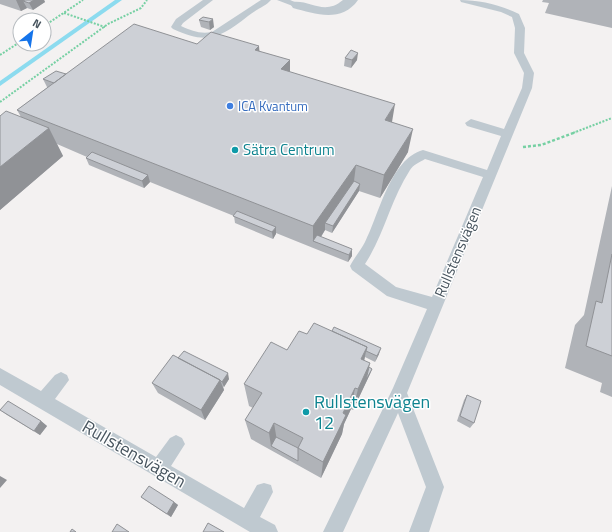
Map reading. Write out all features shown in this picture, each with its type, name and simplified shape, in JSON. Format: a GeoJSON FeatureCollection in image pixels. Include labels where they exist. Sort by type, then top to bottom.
{"type":"FeatureCollection","features":[{"type":"Feature","properties":{"kind":"street"},"geometry":{"type":"LineString","coordinates":[[296,2],[324,11],[335,11],[343,8],[351,0]]}},
{"type":"Feature","properties":{"kind":"lane"},"geometry":{"type":"LineString","coordinates":[[209,0],[179,21],[176,27],[197,36],[207,37],[222,32],[257,4],[267,0]]}},
{"type":"Feature","properties":{"kind":"lane"},"geometry":{"type":"LineString","coordinates":[[281,0],[296,2]]}},
{"type":"Feature","properties":{"kind":"lane","name":"Rullstensvägen"},"geometry":{"type":"LineString","coordinates":[[333,532],[399,393],[526,88],[529,73],[519,53],[514,27],[516,16],[464,0]]}},
{"type":"Feature","properties":{"kind":"lane"},"geometry":{"type":"LineString","coordinates":[[471,123],[508,134]]}},
{"type":"Feature","properties":{"kind":"lane"},"geometry":{"type":"LineString","coordinates":[[436,305],[392,292],[357,266],[371,244],[386,204],[406,166],[423,154],[490,175]]}},
{"type":"Feature","properties":{"kind":"lane","name":"Rullstensvägen"},"geometry":{"type":"LineString","coordinates":[[0,376],[268,532]]}},
{"type":"Feature","properties":{"kind":"lane"},"geometry":{"type":"LineString","coordinates":[[43,401],[61,380]]}},
{"type":"Feature","properties":{"kind":"lane"},"geometry":{"type":"LineString","coordinates":[[399,393],[435,487],[419,532]]}},
{"type":"Feature","properties":{"kind":"lane"},"geometry":{"type":"LineString","coordinates":[[160,468],[176,444]]}},
{"type":"Feature","properties":{"kind":"lane"},"geometry":{"type":"LineString","coordinates":[[248,520],[264,492]]}},
{"type":"Feature","properties":{"kind":"path"},"geometry":{"type":"LineString","coordinates":[[52,21],[83,0]]}},
{"type":"Feature","properties":{"kind":"path"},"geometry":{"type":"LineString","coordinates":[[0,102],[105,27],[141,8],[147,0]]}},
{"type":"Feature","properties":{"kind":"path"},"geometry":{"type":"LineString","coordinates":[[64,13],[105,27]]}},
{"type":"Feature","properties":{"kind":"path"},"geometry":{"type":"LineString","coordinates":[[0,55],[12,47]]}},
{"type":"Feature","properties":{"kind":"path"},"geometry":{"type":"LineString","coordinates":[[501,149],[541,145],[612,118]]}},
{"type":"Feature","properties":{"kind":"building"},"geometry":{"type":"Polygon","coordinates":[[[34,0],[29,3],[23,1],[34,0]]]}},
{"type":"Feature","properties":{"kind":"building"},"geometry":{"type":"Polygon","coordinates":[[[203,17],[213,19],[209,22],[199,20],[203,17]]]}},
{"type":"Feature","properties":{"kind":"building","name":"Sätra Centrum"},"geometry":{"type":"Polygon","coordinates":[[[134,24],[197,44],[211,32],[259,46],[255,50],[290,60],[281,69],[395,104],[385,120],[413,129],[384,175],[356,165],[313,226],[17,110],[134,24]]]}},
{"type":"Feature","properties":{"kind":"building"},"geometry":{"type":"Polygon","coordinates":[[[351,50],[358,53],[352,60],[345,58],[351,50]]]}},
{"type":"Feature","properties":{"kind":"building"},"geometry":{"type":"Polygon","coordinates":[[[56,71],[66,74],[54,83],[43,79],[56,71]]]}},
{"type":"Feature","properties":{"kind":"building"},"geometry":{"type":"Polygon","coordinates":[[[6,111],[49,128],[0,167],[0,116],[6,111]]]}},
{"type":"Feature","properties":{"kind":"building"},"geometry":{"type":"Polygon","coordinates":[[[92,152],[148,175],[142,181],[86,158],[92,152]]]}},
{"type":"Feature","properties":{"kind":"building"},"geometry":{"type":"Polygon","coordinates":[[[354,181],[360,184],[333,226],[325,223],[354,181]]]}},
{"type":"Feature","properties":{"kind":"building"},"geometry":{"type":"Polygon","coordinates":[[[237,211],[276,227],[272,232],[233,216],[237,211]]]}},
{"type":"Feature","properties":{"kind":"building"},"geometry":{"type":"Polygon","coordinates":[[[317,235],[352,249],[349,255],[313,241],[317,235]]]}},
{"type":"Feature","properties":{"kind":"building"},"geometry":{"type":"Polygon","coordinates":[[[612,254],[612,356],[586,346],[596,301],[602,303],[612,254]]]}},
{"type":"Feature","properties":{"kind":"building","name":"Rullstensvägen 12"},"geometry":{"type":"Polygon","coordinates":[[[314,323],[367,347],[361,359],[370,363],[358,389],[355,388],[343,413],[346,415],[323,462],[298,448],[303,438],[274,423],[269,433],[245,420],[262,393],[244,384],[271,342],[287,350],[299,331],[307,334],[314,323]]]}},
{"type":"Feature","properties":{"kind":"building"},"geometry":{"type":"Polygon","coordinates":[[[334,327],[381,348],[377,356],[366,351],[367,347],[332,331],[334,327]]]}},
{"type":"Feature","properties":{"kind":"building"},"geometry":{"type":"Polygon","coordinates":[[[184,351],[228,373],[222,382],[178,358],[184,351]]]}},
{"type":"Feature","properties":{"kind":"building"},"geometry":{"type":"Polygon","coordinates":[[[173,355],[220,380],[201,410],[152,383],[173,355]]]}},
{"type":"Feature","properties":{"kind":"building"},"geometry":{"type":"Polygon","coordinates":[[[369,367],[372,369],[366,380],[369,367]]]}},
{"type":"Feature","properties":{"kind":"building"},"geometry":{"type":"Polygon","coordinates":[[[467,395],[481,401],[474,423],[460,416],[467,395]]]}},
{"type":"Feature","properties":{"kind":"building"},"geometry":{"type":"Polygon","coordinates":[[[8,401],[41,421],[34,431],[0,410],[8,401]]]}},
{"type":"Feature","properties":{"kind":"building"},"geometry":{"type":"Polygon","coordinates":[[[276,437],[298,448],[298,461],[271,446],[276,437]]]}},
{"type":"Feature","properties":{"kind":"building"},"geometry":{"type":"Polygon","coordinates":[[[149,486],[174,502],[167,514],[141,497],[149,486]]]}},
{"type":"Feature","properties":{"kind":"building"},"geometry":{"type":"Polygon","coordinates":[[[208,523],[224,532],[203,532],[208,523]]]}},
{"type":"Feature","properties":{"kind":"building"},"geometry":{"type":"Polygon","coordinates":[[[117,524],[129,532],[112,532],[117,524]]]}},
{"type":"Feature","properties":{"kind":"waterway"},"geometry":{"type":"LineString","coordinates":[[0,84],[119,0]]}},
{"type":"Feature","properties":{"kind":"place","name":"ICA Kvantum"},"geometry":{"type":"Point","coordinates":[230,106]}},
{"type":"Feature","properties":{"kind":"place","name":"Sätra Centrum"},"geometry":{"type":"Point","coordinates":[235,150]}},
{"type":"Feature","properties":{"kind":"place","name":"Rullstensvägen 12"},"geometry":{"type":"Point","coordinates":[306,412]}}]}
